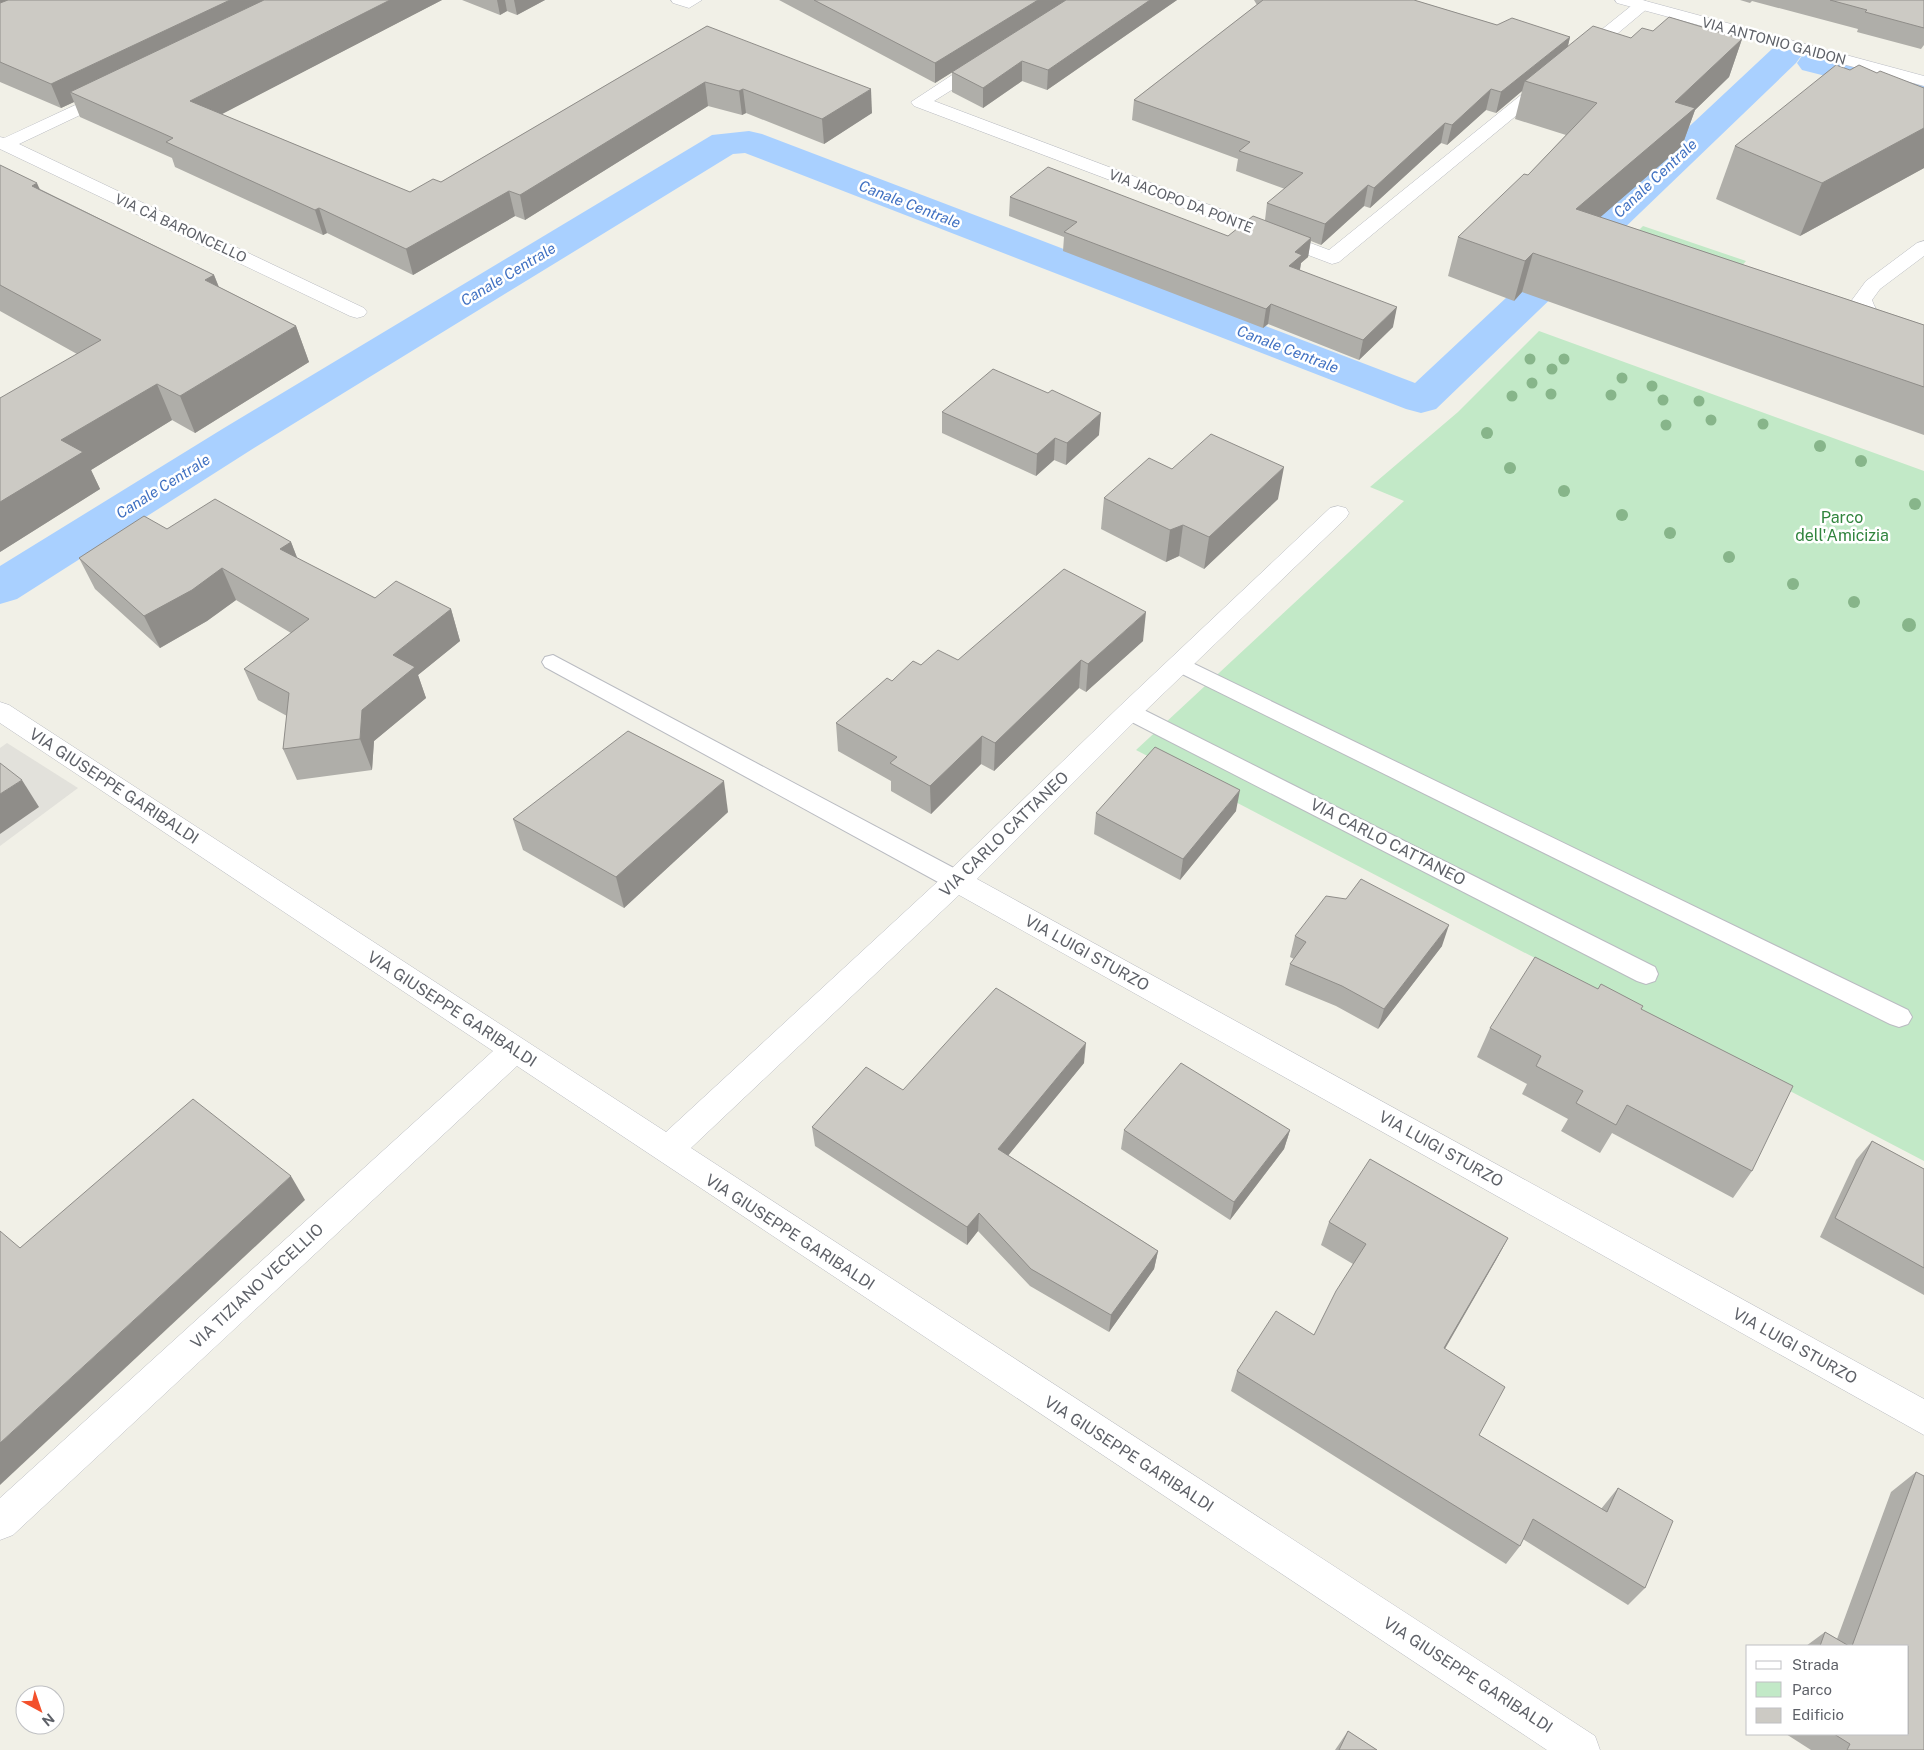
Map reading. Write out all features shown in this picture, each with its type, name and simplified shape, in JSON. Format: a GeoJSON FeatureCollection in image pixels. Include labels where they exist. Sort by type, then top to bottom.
{"type":"FeatureCollection","features":[{"type":"Feature","properties":{"kind":"street"},"geometry":{"type":"LineString","coordinates":[[679,0],[689,3],[694,0]]}},
{"type":"Feature","properties":{"kind":"street","name":"VIA ANTONIO GAIDON"},"geometry":{"type":"LineString","coordinates":[[1624,0],[1886,81],[1924,81]]}},
{"type":"Feature","properties":{"kind":"street","name":"VIA JACOPO DA PONTE"},"geometry":{"type":"LineString","coordinates":[[1002,51],[920,102],[1332,258],[1642,5]]}},
{"type":"Feature","properties":{"kind":"street","name":"VIA CÀ BARONCELLO"},"geometry":{"type":"LineString","coordinates":[[2,143],[121,88]]}},
{"type":"Feature","properties":{"kind":"street","name":"VIA CÀ BARONCELLO"},"geometry":{"type":"LineString","coordinates":[[2,143],[357,312]]}},
{"type":"Feature","properties":{"kind":"street"},"geometry":{"type":"LineString","coordinates":[[1924,247],[1873,285],[1862,300],[1864,310],[1878,325],[1924,342]]}},
{"type":"Feature","properties":{"kind":"street","name":"VIA CARLO CATTANEO"},"geometry":{"type":"LineString","coordinates":[[667,1151],[957,880],[1130,711],[1338,513]]}},
{"type":"Feature","properties":{"kind":"street","name":"VIA GIUSEPPE GARIBALDI"},"geometry":{"type":"LineString","coordinates":[[0,711],[667,1151],[1582,1750]]}},
{"type":"Feature","properties":{"kind":"street","name":"VIA LUIGI STURZO"},"geometry":{"type":"LineString","coordinates":[[957,880],[1924,1418]]}},
{"type":"Feature","properties":{"kind":"street","name":"VIA TIZIANO VECELLIO"},"geometry":{"type":"LineString","coordinates":[[0,1522],[514,1050]]}},
{"type":"Feature","properties":{"kind":"lane"},"geometry":{"type":"LineString","coordinates":[[553,662],[957,880]]}},
{"type":"Feature","properties":{"kind":"lane"},"geometry":{"type":"LineString","coordinates":[[1180,664],[1899,1017]]}},
{"type":"Feature","properties":{"kind":"lane","name":"VIA CARLO CATTANEO"},"geometry":{"type":"LineString","coordinates":[[1130,711],[1646,974]]}},
{"type":"Feature","properties":{"kind":"shaded area"},"geometry":{"type":"Polygon","coordinates":[[[7,743],[78,788],[0,846],[0,748],[7,743]]]}},
{"type":"Feature","properties":{"kind":"green space"},"geometry":{"type":"Polygon","coordinates":[[[1643,226],[1746,261],[1725,285],[1620,249],[1643,226]]]}},
{"type":"Feature","properties":{"kind":"green space","name":"Parco dell'Amicizia"},"geometry":{"type":"Polygon","coordinates":[[[1539,331],[1924,471],[1924,1161],[1136,750],[1404,501],[1370,487],[1458,412],[1539,331]]]}},
{"type":"Feature","properties":{"kind":"building"},"geometry":{"type":"Polygon","coordinates":[[[8,0],[230,0],[51,84],[0,62],[0,3],[8,0]]]}},
{"type":"Feature","properties":{"kind":"building"},"geometry":{"type":"Polygon","coordinates":[[[264,0],[390,0],[190,101],[410,192],[433,179],[441,182],[707,26],[871,89],[822,119],[743,89],[739,91],[705,82],[520,195],[509,191],[406,249],[319,208],[315,210],[166,142],[173,138],[70,92],[264,0]]]}},
{"type":"Feature","properties":{"kind":"building"},"geometry":{"type":"Polygon","coordinates":[[[814,0],[1038,0],[935,63],[814,0]]]}},
{"type":"Feature","properties":{"kind":"building"},"geometry":{"type":"Polygon","coordinates":[[[1066,0],[1150,0],[1048,70],[1022,61],[983,88],[952,72],[1066,0]]]}},
{"type":"Feature","properties":{"kind":"building"},"geometry":{"type":"Polygon","coordinates":[[[1263,0],[1414,0],[1497,25],[1512,18],[1570,37],[1501,92],[1491,89],[1452,125],[1445,123],[1374,188],[1368,185],[1325,224],[1267,203],[1303,173],[1239,151],[1250,142],[1134,100],[1263,0]]]}},
{"type":"Feature","properties":{"kind":"building"},"geometry":{"type":"Polygon","coordinates":[[[1830,0],[1924,0],[1924,28],[1865,12],[1867,10],[1830,0]]]}},
{"type":"Feature","properties":{"kind":"building"},"geometry":{"type":"Polygon","coordinates":[[[1669,17],[1742,39],[1675,102],[1695,108],[1576,209],[1924,325],[1924,387],[1533,253],[1525,261],[1458,237],[1524,174],[1528,175],[1597,103],[1525,81],[1593,26],[1631,38],[1642,28],[1653,31],[1669,17]]]}},
{"type":"Feature","properties":{"kind":"building"},"geometry":{"type":"Polygon","coordinates":[[[1836,65],[1850,70],[1859,65],[1877,73],[1880,71],[1924,88],[1924,128],[1822,183],[1735,146],[1836,65]]]}},
{"type":"Feature","properties":{"kind":"building"},"geometry":{"type":"Polygon","coordinates":[[[0,165],[37,183],[32,186],[214,275],[205,280],[296,326],[180,396],[157,384],[61,440],[83,452],[0,502],[0,398],[101,340],[0,285],[0,165]]]}},
{"type":"Feature","properties":{"kind":"building"},"geometry":{"type":"Polygon","coordinates":[[[1048,167],[1228,236],[1253,216],[1311,238],[1295,252],[1302,255],[1289,266],[1397,307],[1363,340],[1271,304],[1266,309],[1064,232],[1077,222],[1010,197],[1048,167]]]}},
{"type":"Feature","properties":{"kind":"building"},"geometry":{"type":"Polygon","coordinates":[[[993,369],[1048,393],[1052,390],[1101,413],[1067,443],[1055,438],[1037,454],[942,412],[993,369]]]}},
{"type":"Feature","properties":{"kind":"building"},"geometry":{"type":"Polygon","coordinates":[[[1211,434],[1284,467],[1209,537],[1183,525],[1170,530],[1104,498],[1149,458],[1172,469],[1211,434]]]}},
{"type":"Feature","properties":{"kind":"building"},"geometry":{"type":"Polygon","coordinates":[[[215,499],[291,542],[280,549],[375,598],[396,581],[451,609],[393,655],[415,667],[362,710],[360,739],[283,749],[289,693],[244,669],[309,619],[222,568],[192,590],[144,616],[79,558],[144,516],[167,529],[215,499]]]}},
{"type":"Feature","properties":{"kind":"building"},"geometry":{"type":"Polygon","coordinates":[[[1064,569],[1146,612],[1088,664],[1081,660],[995,743],[982,736],[930,786],[890,763],[897,757],[836,723],[887,678],[892,681],[913,661],[921,665],[938,650],[958,660],[1064,569]]]}},
{"type":"Feature","properties":{"kind":"building"},"geometry":{"type":"Polygon","coordinates":[[[628,731],[724,781],[616,877],[513,819],[628,731]]]}},
{"type":"Feature","properties":{"kind":"building"},"geometry":{"type":"Polygon","coordinates":[[[1155,747],[1240,790],[1183,859],[1096,813],[1155,747]]]}},
{"type":"Feature","properties":{"kind":"building"},"geometry":{"type":"Polygon","coordinates":[[[0,763],[22,780],[0,794],[0,763]]]}},
{"type":"Feature","properties":{"kind":"building"},"geometry":{"type":"Polygon","coordinates":[[[1361,879],[1449,925],[1384,1009],[1342,986],[1290,964],[1306,942],[1295,936],[1326,896],[1346,899],[1361,879]]]}},
{"type":"Feature","properties":{"kind":"building"},"geometry":{"type":"Polygon","coordinates":[[[1535,957],[1598,989],[1601,984],[1643,1006],[1641,1009],[1793,1086],[1752,1171],[1627,1105],[1616,1125],[1576,1103],[1583,1091],[1536,1066],[1541,1056],[1490,1028],[1535,957]]]}},
{"type":"Feature","properties":{"kind":"building"},"geometry":{"type":"Polygon","coordinates":[[[996,988],[1086,1043],[998,1149],[1158,1251],[1111,1315],[1031,1269],[979,1213],[967,1227],[812,1127],[866,1067],[903,1090],[996,988]]]}},
{"type":"Feature","properties":{"kind":"building"},"geometry":{"type":"Polygon","coordinates":[[[1181,1063],[1290,1130],[1234,1202],[1124,1130],[1181,1063]]]}},
{"type":"Feature","properties":{"kind":"building"},"geometry":{"type":"Polygon","coordinates":[[[193,1099],[291,1176],[0,1443],[0,1231],[20,1248],[193,1099]]]}},
{"type":"Feature","properties":{"kind":"building"},"geometry":{"type":"Polygon","coordinates":[[[1872,1141],[1924,1169],[1924,1268],[1835,1218],[1872,1141]]]}},
{"type":"Feature","properties":{"kind":"building"},"geometry":{"type":"Polygon","coordinates":[[[1370,1159],[1508,1238],[1444,1348],[1505,1387],[1479,1435],[1607,1512],[1618,1488],[1673,1521],[1645,1588],[1533,1519],[1520,1546],[1237,1371],[1276,1311],[1314,1335],[1336,1291],[1366,1244],[1329,1222],[1370,1159]]]}},
{"type":"Feature","properties":{"kind":"building"},"geometry":{"type":"Polygon","coordinates":[[[1916,1472],[1924,1476],[1924,1750],[1847,1750],[1850,1744],[1836,1735],[1909,1735],[1909,1645],[1852,1645],[1916,1472]]]}},
{"type":"Feature","properties":{"kind":"building"},"geometry":{"type":"Polygon","coordinates":[[[1825,1632],[1847,1645],[1820,1645],[1825,1632]]]}},
{"type":"Feature","properties":{"kind":"building"},"geometry":{"type":"Polygon","coordinates":[[[1348,1731],[1377,1750],[1339,1750],[1348,1731]]]}},
{"type":"Feature","properties":{"kind":"waterway","name":"Canale Centrale"},"geometry":{"type":"LineString","coordinates":[[0,588],[239,438],[725,143],[749,142],[1421,400],[1784,56]]}},
{"type":"Feature","properties":{"kind":"waterway","name":"Canale Centrale"},"geometry":{"type":"LineString","coordinates":[[1814,63],[1924,91]]}}]}
